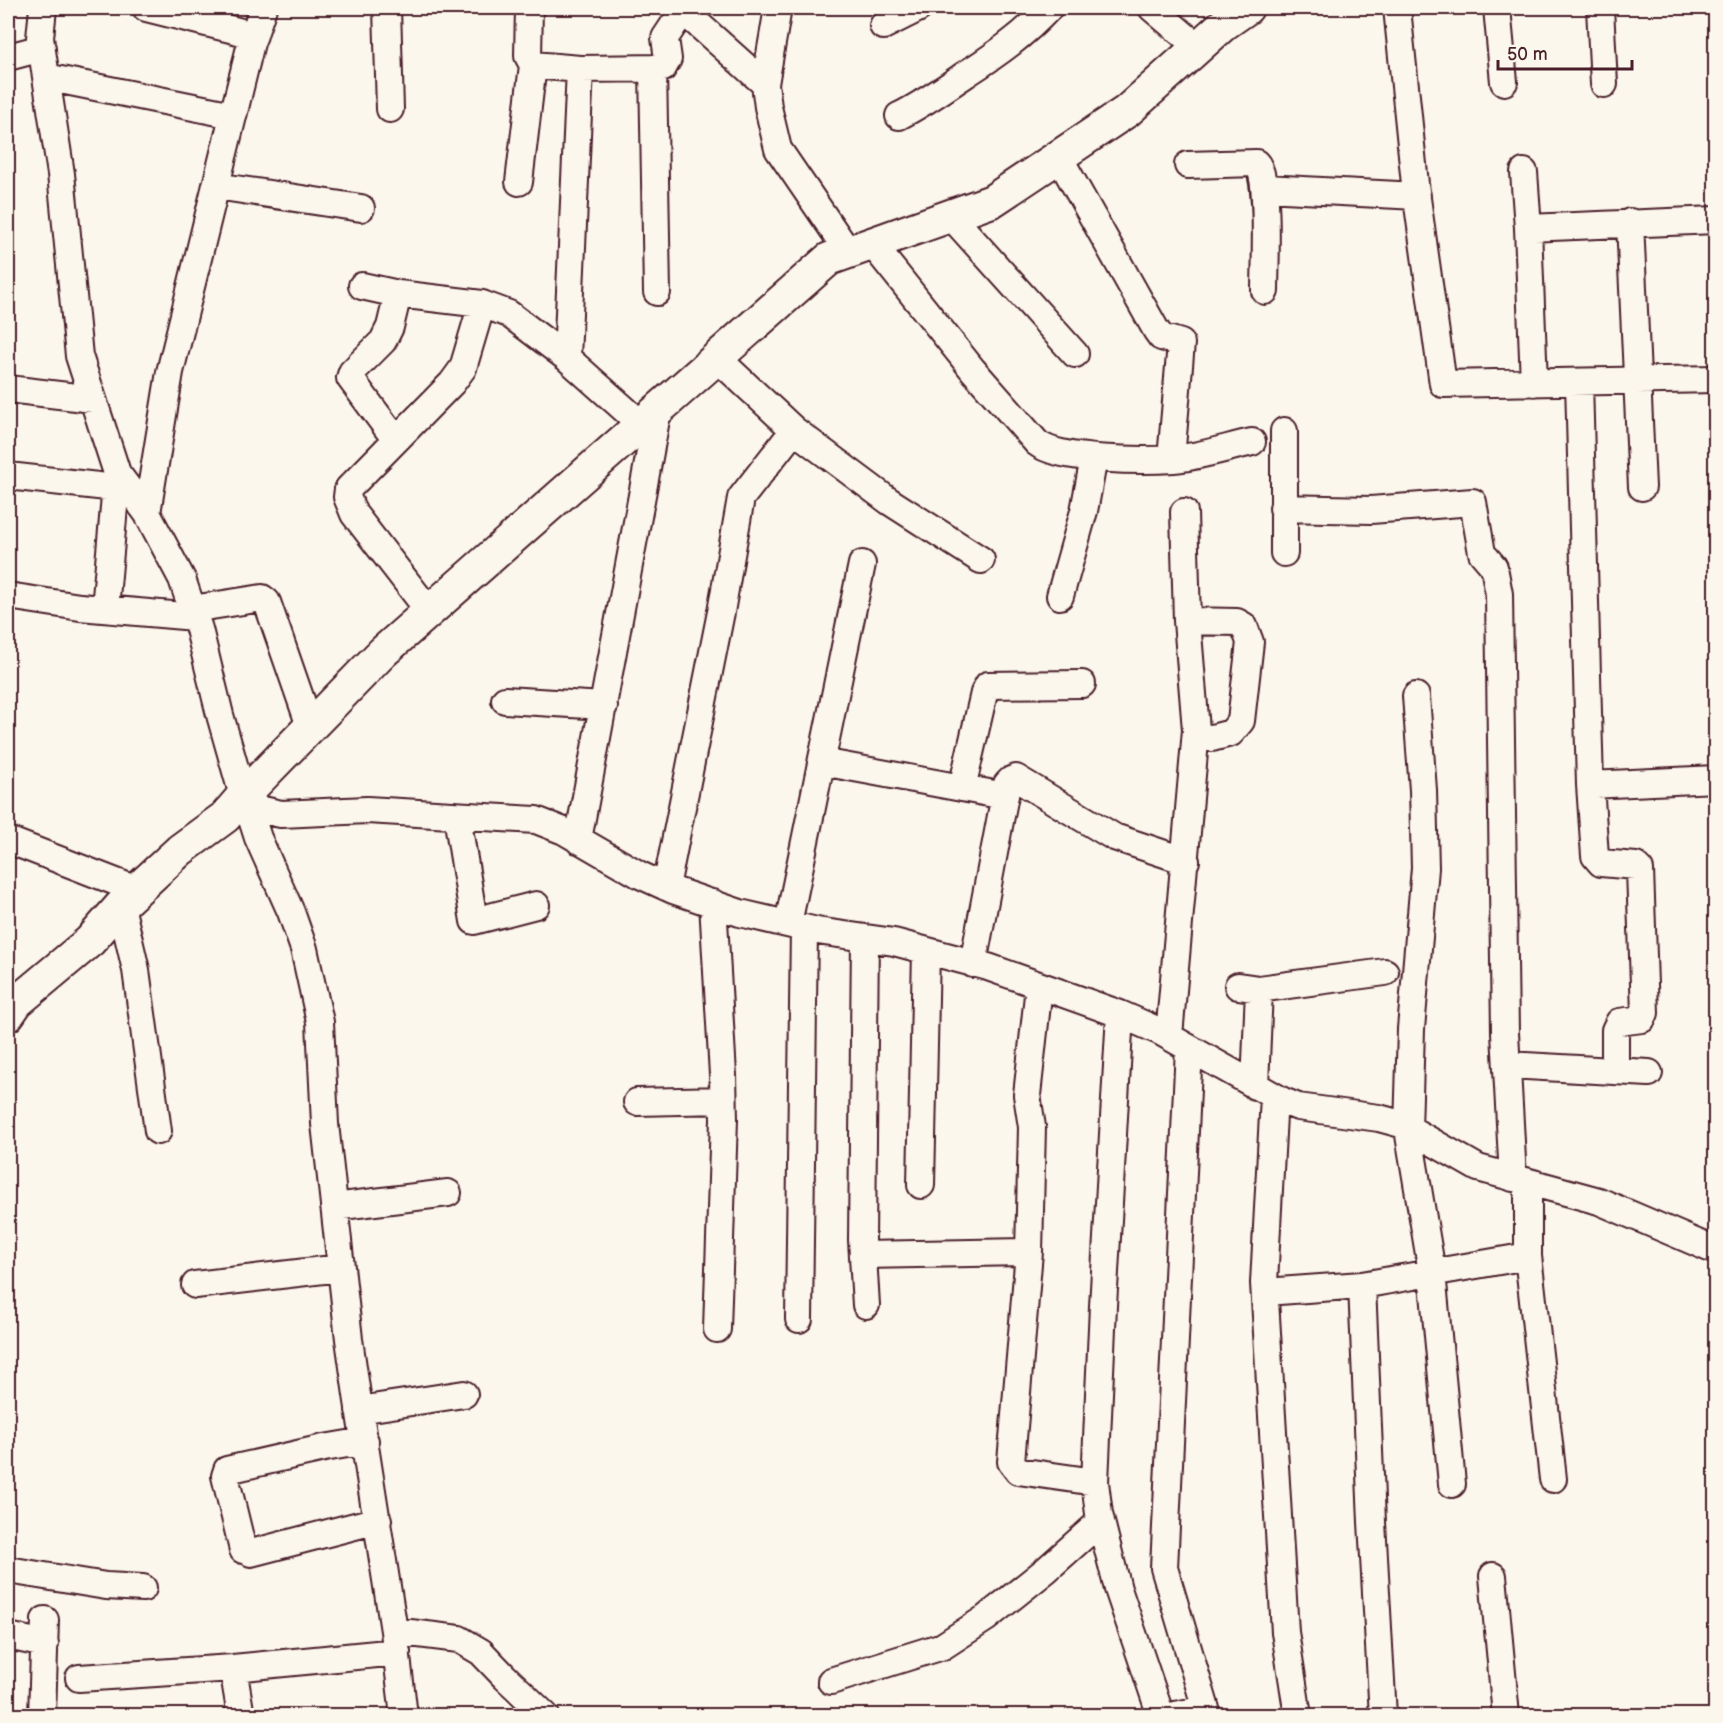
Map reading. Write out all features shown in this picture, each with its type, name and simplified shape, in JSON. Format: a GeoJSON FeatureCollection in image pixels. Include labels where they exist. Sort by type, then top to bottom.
{"type":"FeatureCollection","features":[{"type":"Feature","properties":{"kind":"main road"},"geometry":{"type":"LineString","coordinates":[[8,1015],[17,1002],[90,941],[129,898],[180,850],[242,802],[310,726],[383,652],[829,259],[992,201],[1127,111],[1233,13]]}},
{"type":"Feature","properties":{"kind":"street"},"geometry":{"type":"LineString","coordinates":[[43,8],[40,38],[61,174],[79,356],[117,481],[105,609]]}},
{"type":"Feature","properties":{"kind":"street"},"geometry":{"type":"LineString","coordinates":[[146,8],[254,35]]}},
{"type":"Feature","properties":{"kind":"street"},"geometry":{"type":"LineString","coordinates":[[147,513],[170,372],[233,115],[263,8]]}},
{"type":"Feature","properties":{"kind":"street"},"geometry":{"type":"LineString","coordinates":[[387,8],[390,109]]}},
{"type":"Feature","properties":{"kind":"street"},"geometry":{"type":"LineString","coordinates":[[519,182],[533,65],[528,56],[529,8]]}},
{"type":"Feature","properties":{"kind":"street"},"geometry":{"type":"LineString","coordinates":[[778,8],[765,84],[778,149],[861,249],[974,370],[1037,442],[1045,449],[1094,458],[1171,459],[1252,442]]}},
{"type":"Feature","properties":{"kind":"street"},"geometry":{"type":"LineString","coordinates":[[882,26],[919,8]]}},
{"type":"Feature","properties":{"kind":"street"},"geometry":{"type":"LineString","coordinates":[[900,116],[923,104],[1008,46],[1030,29],[1049,8]]}},
{"type":"Feature","properties":{"kind":"street"},"geometry":{"type":"LineString","coordinates":[[1152,8],[1198,47]]}},
{"type":"Feature","properties":{"kind":"street"},"geometry":{"type":"LineString","coordinates":[[1397,8],[1417,196],[1443,384],[1716,379]]}},
{"type":"Feature","properties":{"kind":"street"},"geometry":{"type":"LineString","coordinates":[[1497,8],[1504,82]]}},
{"type":"Feature","properties":{"kind":"street"},"geometry":{"type":"LineString","coordinates":[[1599,8],[1604,84]]}},
{"type":"Feature","properties":{"kind":"street"},"geometry":{"type":"LineString","coordinates":[[533,65],[580,69],[663,68],[668,59],[665,38],[682,9],[697,20],[765,84]]}},
{"type":"Feature","properties":{"kind":"street"},"geometry":{"type":"LineString","coordinates":[[8,57],[42,48]]}},
{"type":"Feature","properties":{"kind":"street"},"geometry":{"type":"LineString","coordinates":[[653,68],[657,292]]}},
{"type":"Feature","properties":{"kind":"street"},"geometry":{"type":"LineString","coordinates":[[567,358],[580,69]]}},
{"type":"Feature","properties":{"kind":"street"},"geometry":{"type":"LineString","coordinates":[[46,77],[233,115]]}},
{"type":"Feature","properties":{"kind":"street"},"geometry":{"type":"LineString","coordinates":[[1059,157],[1155,330],[1161,337],[1181,343],[1171,459]]}},
{"type":"Feature","properties":{"kind":"street"},"geometry":{"type":"LineString","coordinates":[[1188,165],[1256,163],[1260,166],[1265,188],[1265,291]]}},
{"type":"Feature","properties":{"kind":"street"},"geometry":{"type":"LineString","coordinates":[[1524,172],[1534,383]]}},
{"type":"Feature","properties":{"kind":"street"},"geometry":{"type":"LineString","coordinates":[[216,186],[361,208]]}},
{"type":"Feature","properties":{"kind":"street"},"geometry":{"type":"LineString","coordinates":[[1265,188],[1417,196]]}},
{"type":"Feature","properties":{"kind":"street"},"geometry":{"type":"LineString","coordinates":[[951,216],[1075,354]]}},
{"type":"Feature","properties":{"kind":"street"},"geometry":{"type":"LineString","coordinates":[[1528,228],[1716,220]]}},
{"type":"Feature","properties":{"kind":"street"},"geometry":{"type":"LineString","coordinates":[[1630,222],[1642,487]]}},
{"type":"Feature","properties":{"kind":"street"},"geometry":{"type":"LineString","coordinates":[[362,285],[398,294],[482,304],[509,314],[650,416],[604,706],[578,840]]}},
{"type":"Feature","properties":{"kind":"street"},"geometry":{"type":"LineString","coordinates":[[396,440],[350,378],[352,372],[383,340],[390,327],[398,294]]}},
{"type":"Feature","properties":{"kind":"street"},"geometry":{"type":"LineString","coordinates":[[429,611],[354,514],[347,497],[348,489],[452,383],[463,368],[482,304]]}},
{"type":"Feature","properties":{"kind":"street"},"geometry":{"type":"LineString","coordinates":[[716,357],[794,430],[889,501],[981,560]]}},
{"type":"Feature","properties":{"kind":"street"},"geometry":{"type":"LineString","coordinates":[[1579,382],[1590,785],[1595,856],[1601,863],[1636,866],[1640,870],[1645,1013],[1642,1019],[1619,1022],[1615,1030],[1615,1070]]}},
{"type":"Feature","properties":{"kind":"street"},"geometry":{"type":"LineString","coordinates":[[8,389],[93,399]]}},
{"type":"Feature","properties":{"kind":"street"},"geometry":{"type":"LineString","coordinates":[[666,887],[721,612],[741,498],[794,430]]}},
{"type":"Feature","properties":{"kind":"street"},"geometry":{"type":"LineString","coordinates":[[1284,431],[1284,553]]}},
{"type":"Feature","properties":{"kind":"street"},"geometry":{"type":"LineString","coordinates":[[1060,596],[1084,511],[1094,458]]}},
{"type":"Feature","properties":{"kind":"street"},"geometry":{"type":"LineString","coordinates":[[8,477],[117,481],[147,513],[182,579],[242,802],[291,912],[304,949],[320,1022],[325,1124],[341,1268],[359,1410],[378,1520],[404,1716]]}},
{"type":"Feature","properties":{"kind":"street"},"geometry":{"type":"LineString","coordinates":[[1283,508],[1371,510],[1473,502],[1482,553],[1494,567],[1499,594],[1507,1065],[1553,1479]]}},
{"type":"Feature","properties":{"kind":"street"},"geometry":{"type":"LineString","coordinates":[[1170,1716],[1206,1709],[1164,1568],[1179,1042],[1186,861],[1196,736],[1187,621],[1184,512]]}},
{"type":"Feature","properties":{"kind":"street"},"geometry":{"type":"LineString","coordinates":[[799,1319],[796,926],[822,762],[862,564]]}},
{"type":"Feature","properties":{"kind":"street"},"geometry":{"type":"LineString","coordinates":[[8,596],[105,609],[193,613],[262,598],[267,602],[310,726]]}},
{"type":"Feature","properties":{"kind":"street"},"geometry":{"type":"LineString","coordinates":[[1187,621],[1237,622],[1244,626],[1250,642],[1241,722],[1230,733],[1212,738],[1196,736]]}},
{"type":"Feature","properties":{"kind":"street"},"geometry":{"type":"LineString","coordinates":[[962,788],[984,693],[988,685],[1082,684]]}},
{"type":"Feature","properties":{"kind":"street"},"geometry":{"type":"LineString","coordinates":[[1416,696],[1423,790],[1425,868],[1411,1029],[1408,1129],[1432,1272],[1452,1484]]}},
{"type":"Feature","properties":{"kind":"street"},"geometry":{"type":"LineString","coordinates":[[505,700],[604,706]]}},
{"type":"Feature","properties":{"kind":"street"},"geometry":{"type":"LineString","coordinates":[[822,762],[1005,796]]}},
{"type":"Feature","properties":{"kind":"street"},"geometry":{"type":"LineString","coordinates":[[974,964],[1007,784],[1011,780],[1016,778],[1114,837],[1186,861]]}},
{"type":"Feature","properties":{"kind":"street"},"geometry":{"type":"LineString","coordinates":[[1590,785],[1716,779]]}},
{"type":"Feature","properties":{"kind":"street"},"geometry":{"type":"LineString","coordinates":[[242,802],[281,814],[367,810],[536,820],[564,831],[640,875],[666,887],[740,913],[796,926],[894,942],[974,964],[1120,1014],[1179,1042],[1264,1091],[1298,1107],[1379,1118],[1401,1124],[1478,1168],[1599,1201],[1716,1251]]}},
{"type":"Feature","properties":{"kind":"street"},"geometry":{"type":"LineString","coordinates":[[457,816],[474,921],[536,905]]}},
{"type":"Feature","properties":{"kind":"street"},"geometry":{"type":"LineString","coordinates":[[8,840],[129,898],[136,970],[158,1131]]}},
{"type":"Feature","properties":{"kind":"street"},"geometry":{"type":"LineString","coordinates":[[713,903],[723,1100],[717,1329]]}},
{"type":"Feature","properties":{"kind":"street"},"geometry":{"type":"LineString","coordinates":[[865,938],[863,1256],[866,1305]]}},
{"type":"Feature","properties":{"kind":"street"},"geometry":{"type":"LineString","coordinates":[[921,1185],[926,951]]}},
{"type":"Feature","properties":{"kind":"street"},"geometry":{"type":"LineString","coordinates":[[1298,1716],[1285,1632],[1265,1292],[1264,1091],[1249,987],[1385,972]]}},
{"type":"Feature","properties":{"kind":"street"},"geometry":{"type":"LineString","coordinates":[[1039,986],[1027,1095],[1032,1127],[1029,1252],[1011,1462],[1017,1471],[1095,1482]]}},
{"type":"Feature","properties":{"kind":"street"},"geometry":{"type":"LineString","coordinates":[[1120,1014],[1095,1482],[1101,1521],[1118,1589],[1161,1716]]}},
{"type":"Feature","properties":{"kind":"street"},"geometry":{"type":"LineString","coordinates":[[1507,1065],[1649,1073]]}},
{"type":"Feature","properties":{"kind":"street"},"geometry":{"type":"LineString","coordinates":[[637,1102],[723,1100]]}},
{"type":"Feature","properties":{"kind":"street"},"geometry":{"type":"LineString","coordinates":[[334,1207],[448,1193]]}},
{"type":"Feature","properties":{"kind":"street"},"geometry":{"type":"LineString","coordinates":[[863,1256],[1029,1252]]}},
{"type":"Feature","properties":{"kind":"street"},"geometry":{"type":"LineString","coordinates":[[1265,1292],[1362,1285],[1528,1256]]}},
{"type":"Feature","properties":{"kind":"street"},"geometry":{"type":"LineString","coordinates":[[195,1285],[341,1268]]}},
{"type":"Feature","properties":{"kind":"street"},"geometry":{"type":"LineString","coordinates":[[1362,1285],[1383,1716]]}},
{"type":"Feature","properties":{"kind":"street"},"geometry":{"type":"LineString","coordinates":[[359,1410],[465,1394]]}},
{"type":"Feature","properties":{"kind":"street"},"geometry":{"type":"LineString","coordinates":[[365,1442],[324,1448],[227,1470],[225,1476],[247,1552],[378,1520]]}},
{"type":"Feature","properties":{"kind":"street"},"geometry":{"type":"LineString","coordinates":[[831,1681],[944,1646],[986,1618],[1020,1591],[1101,1521]]}},
{"type":"Feature","properties":{"kind":"street"},"geometry":{"type":"LineString","coordinates":[[8,1570],[106,1586],[143,1588]]}},
{"type":"Feature","properties":{"kind":"street"},"geometry":{"type":"LineString","coordinates":[[1493,1576],[1506,1716]]}},
{"type":"Feature","properties":{"kind":"street"},"geometry":{"type":"LineString","coordinates":[[8,1636],[45,1632],[42,1716]]}},
{"type":"Feature","properties":{"kind":"street"},"geometry":{"type":"LineString","coordinates":[[79,1678],[233,1668],[395,1641],[459,1639],[481,1652],[546,1716]]}},
{"type":"Feature","properties":{"kind":"street"},"geometry":{"type":"LineString","coordinates":[[233,1668],[241,1716]]}}]}
